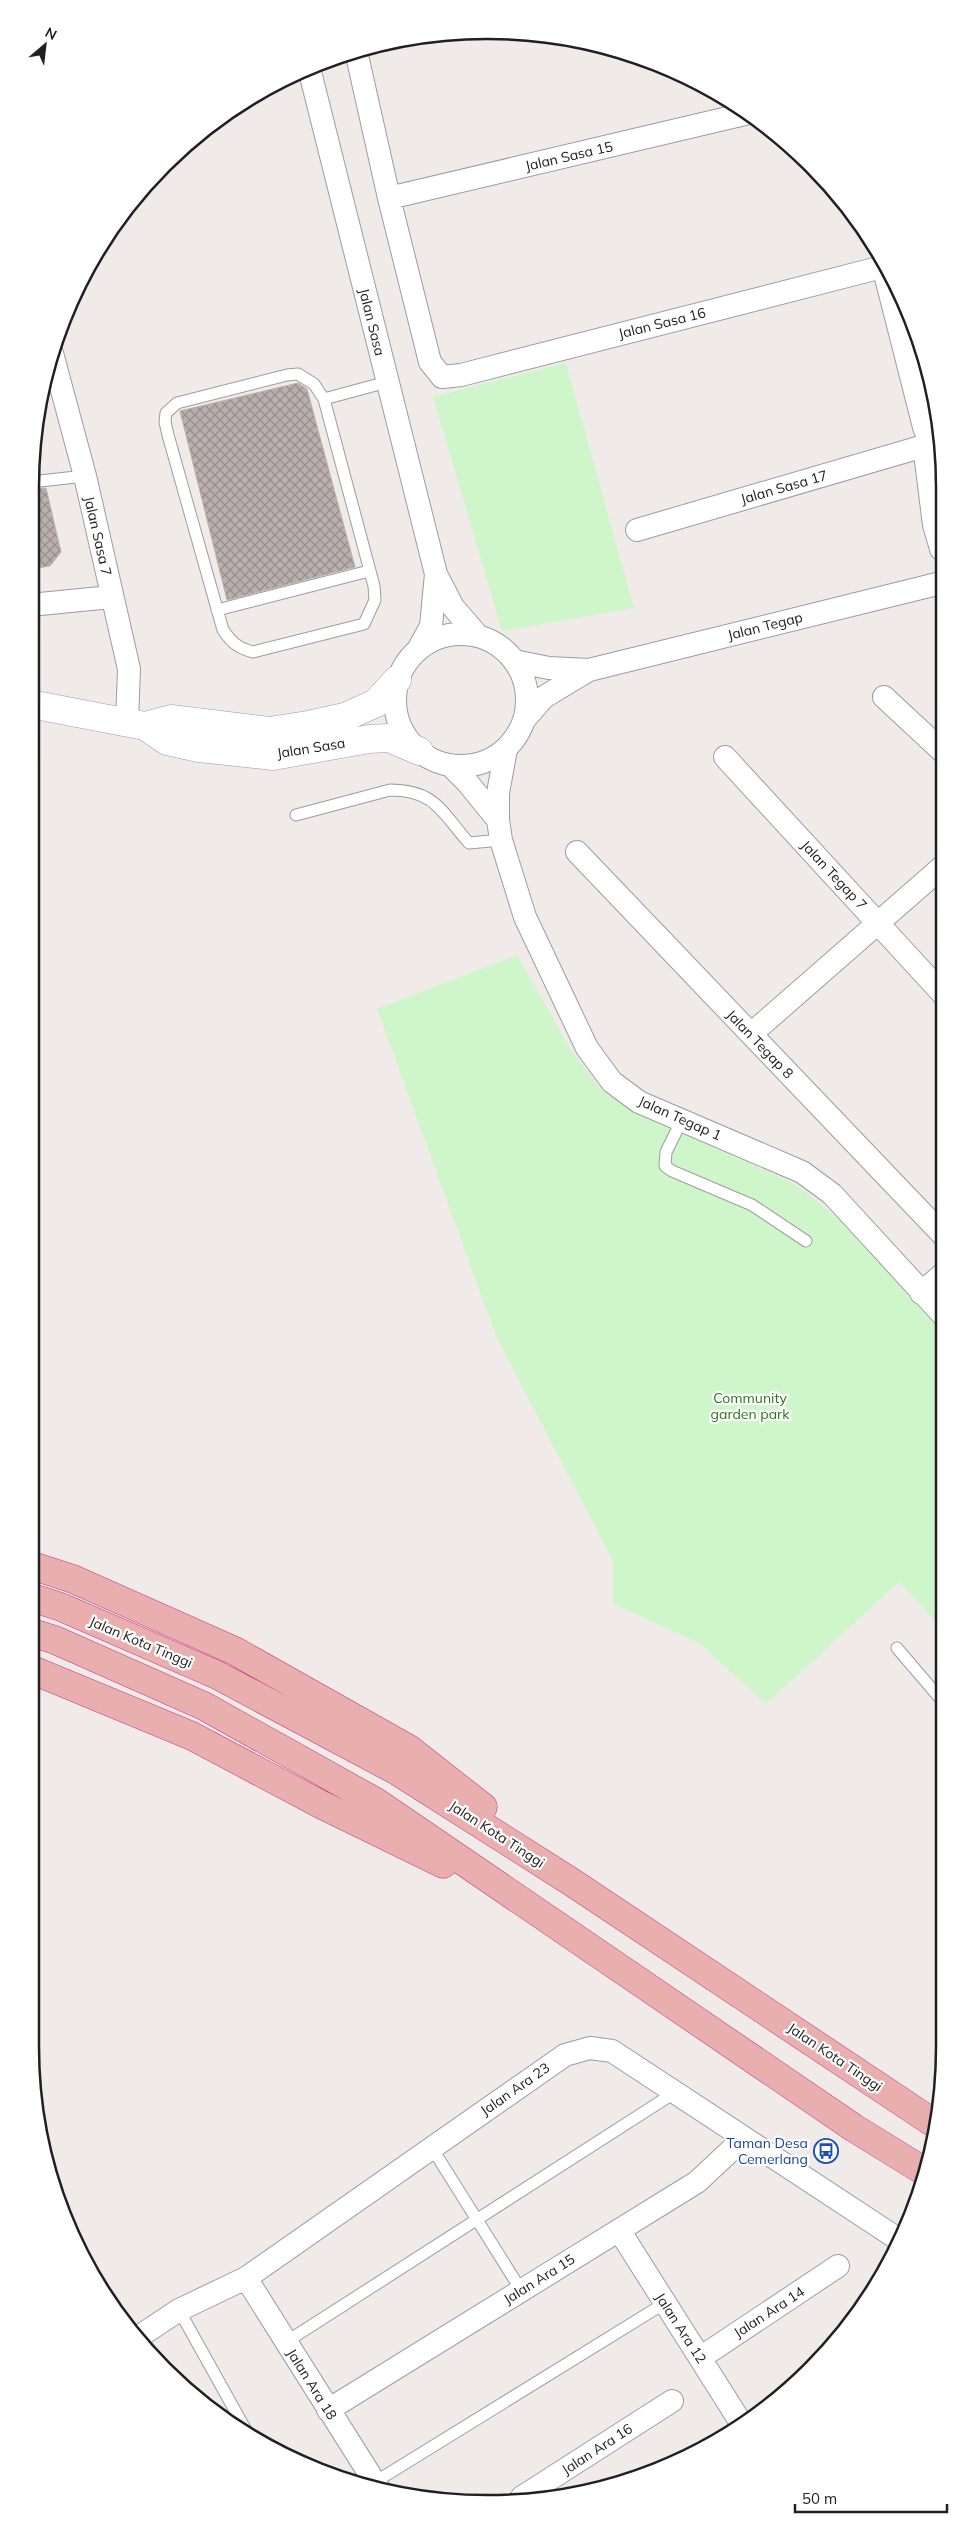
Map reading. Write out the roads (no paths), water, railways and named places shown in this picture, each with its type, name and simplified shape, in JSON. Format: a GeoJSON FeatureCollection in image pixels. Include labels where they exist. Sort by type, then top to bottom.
{"type":"FeatureCollection","features":[{"type":"Feature","properties":{"kind":"highway"},"geometry":{"type":"LineString","coordinates":[[39,1568],[73,1579],[235,1651],[409,1749],[494,1815],[570,1881]]}},
{"type":"Feature","properties":{"kind":"highway","name":"Jalan Kota Tinggi"},"geometry":{"type":"LineString","coordinates":[[39,1600],[61,1607],[235,1684],[397,1770],[570,1881],[930,2121]]}},
{"type":"Feature","properties":{"kind":"highway"},"geometry":{"type":"LineString","coordinates":[[39,1635],[55,1640],[204,1706],[376,1802],[536,1909],[854,2128],[920,2168]]}},
{"type":"Feature","properties":{"kind":"highway"},"geometry":{"type":"LineString","coordinates":[[39,1673],[192,1736],[320,1804],[536,1909]]}},
{"type":"Feature","properties":{"kind":"street"},"geometry":{"type":"LineString","coordinates":[[358,58],[389,198]]}},
{"type":"Feature","properties":{"kind":"street","name":"Jalan Sasa"},"geometry":{"type":"LineString","coordinates":[[311,75],[436,574],[454,607],[478,636]]}},
{"type":"Feature","properties":{"kind":"street","name":"Jalan Sasa 15"},"geometry":{"type":"LineString","coordinates":[[389,198],[739,115]]}},
{"type":"Feature","properties":{"kind":"street","name":"Jalan Sasa 16"},"geometry":{"type":"LineString","coordinates":[[389,198],[430,362],[442,377],[461,375],[879,268]]}},
{"type":"Feature","properties":{"kind":"street"},"geometry":{"type":"LineString","coordinates":[[888,286],[934,452]]}},
{"type":"Feature","properties":{"kind":"street","name":"Jalan Sasa 7"},"geometry":{"type":"LineString","coordinates":[[55,369],[85,476],[129,669],[136,724]]}},
{"type":"Feature","properties":{"kind":"street"},"geometry":{"type":"LineString","coordinates":[[930,439],[934,525],[936,532]]}},
{"type":"Feature","properties":{"kind":"street","name":"Jalan Sasa 17"},"geometry":{"type":"LineString","coordinates":[[637,530],[930,439]]}},
{"type":"Feature","properties":{"kind":"street","name":"Jalan Sasa"},"geometry":{"type":"LineString","coordinates":[[419,648],[432,626],[436,574]]}},
{"type":"Feature","properties":{"kind":"street","name":"Jalan Tegap"},"geometry":{"type":"LineString","coordinates":[[514,661],[549,668],[589,670],[936,583]]}},
{"type":"Feature","properties":{"kind":"street"},"geometry":{"type":"LineString","coordinates":[[39,604],[111,596]]}},
{"type":"Feature","properties":{"kind":"street"},"geometry":{"type":"LineString","coordinates":[[457,634],[478,636],[498,646],[514,661],[522,674],[527,704],[524,720],[517,736],[506,749],[489,760],[470,766],[450,765],[433,760],[419,751],[402,731],[394,706],[397,680],[406,662],[419,648],[437,638],[457,634]]}},
{"type":"Feature","properties":{"kind":"street","name":"Jalan Tegap"},"geometry":{"type":"LineString","coordinates":[[524,720],[544,697],[589,670]]}},
{"type":"Feature","properties":{"kind":"street","name":"Jalan Sasa"},"geometry":{"type":"LineString","coordinates":[[136,724],[171,719],[269,731],[308,725],[345,717],[376,703],[397,680]]}},
{"type":"Feature","properties":{"kind":"street"},"geometry":{"type":"LineString","coordinates":[[884,697],[936,745]]}},
{"type":"Feature","properties":{"kind":"street","name":"Jalan Sasa"},"geometry":{"type":"LineString","coordinates":[[39,706],[136,724],[167,741],[199,748],[273,756],[369,739],[389,738],[419,751]]}},
{"type":"Feature","properties":{"kind":"street","name":"Jalan Tegap 1"},"geometry":{"type":"LineString","coordinates":[[506,749],[498,794],[499,830],[525,917],[587,1048],[612,1082],[639,1102],[802,1172],[832,1194],[936,1308]]}},
{"type":"Feature","properties":{"kind":"street","name":"Jalan Tegap 7"},"geometry":{"type":"LineString","coordinates":[[725,757],[936,986]]}},
{"type":"Feature","properties":{"kind":"street","name":"Jalan Tegap 1"},"geometry":{"type":"LineString","coordinates":[[450,765],[467,782],[499,830]]}},
{"type":"Feature","properties":{"kind":"street","name":"Jalan Tegap 8"},"geometry":{"type":"LineString","coordinates":[[577,852],[936,1228]]}},
{"type":"Feature","properties":{"kind":"street"},"geometry":{"type":"LineString","coordinates":[[750,1034],[936,872]]}},
{"type":"Feature","properties":{"kind":"street"},"geometry":{"type":"LineString","coordinates":[[922,1293],[936,1280]]}},
{"type":"Feature","properties":{"kind":"street","name":"Jalan Ara 23"},"geometry":{"type":"LineString","coordinates":[[143,2334],[179,2310],[246,2278],[565,2055],[590,2048],[612,2051],[743,2139],[894,2236]]}},
{"type":"Feature","properties":{"kind":"street","name":"Jalan Ara 15"},"geometry":{"type":"LineString","coordinates":[[328,2410],[696,2182],[743,2139]]}},
{"type":"Feature","properties":{"kind":"street","name":"Jalan Ara 12"},"geometry":{"type":"LineString","coordinates":[[618,2230],[739,2419]]}},
{"type":"Feature","properties":{"kind":"street","name":"Jalan Ara 14"},"geometry":{"type":"LineString","coordinates":[[700,2358],[838,2266]]}},
{"type":"Feature","properties":{"kind":"street","name":"Jalan Ara 18"},"geometry":{"type":"LineString","coordinates":[[246,2278],[374,2481]]}},
{"type":"Feature","properties":{"kind":"street","name":"Jalan Ara 16"},"geometry":{"type":"LineString","coordinates":[[529,2493],[672,2402]]}},
{"type":"Feature","properties":{"kind":"lane"},"geometry":{"type":"LineString","coordinates":[[298,374],[306,377],[314,384],[324,399],[369,571],[374,586],[375,600],[364,624],[253,652],[240,649],[223,630],[166,429],[166,413],[177,403],[287,375],[298,374]]}},
{"type":"Feature","properties":{"kind":"lane"},"geometry":{"type":"LineString","coordinates":[[324,399],[387,382]]}},
{"type":"Feature","properties":{"kind":"lane"},"geometry":{"type":"LineString","coordinates":[[39,481],[85,476]]}},
{"type":"Feature","properties":{"kind":"lane"},"geometry":{"type":"LineString","coordinates":[[217,610],[369,571]]}},
{"type":"Feature","properties":{"kind":"lane"},"geometry":{"type":"LineString","coordinates":[[296,815],[390,790],[405,790],[422,795],[443,809],[469,843],[499,830]]}},
{"type":"Feature","properties":{"kind":"lane"},"geometry":{"type":"LineString","coordinates":[[682,1120],[666,1152],[665,1166],[672,1171],[752,1205],[806,1241]]}},
{"type":"Feature","properties":{"kind":"lane"},"geometry":{"type":"LineString","coordinates":[[897,1648],[936,1694]]}},
{"type":"Feature","properties":{"kind":"lane"},"geometry":{"type":"LineString","coordinates":[[286,2342],[674,2093]]}},
{"type":"Feature","properties":{"kind":"lane"},"geometry":{"type":"LineString","coordinates":[[432,2148],[521,2290]]}},
{"type":"Feature","properties":{"kind":"lane"},"geometry":{"type":"LineString","coordinates":[[382,2483],[665,2303]]}},
{"type":"Feature","properties":{"kind":"lane"},"geometry":{"type":"LineString","coordinates":[[179,2310],[241,2422]]}},
{"type":"Feature","properties":{"kind":"place","name":"Taman Desa Cemerlang"},"geometry":{"type":"Point","coordinates":[826,2151]}},
{"type":"Feature","properties":{"kind":"park label","name":"Community garden park"},"geometry":{"type":"Point","coordinates":[750,1406]}}]}
